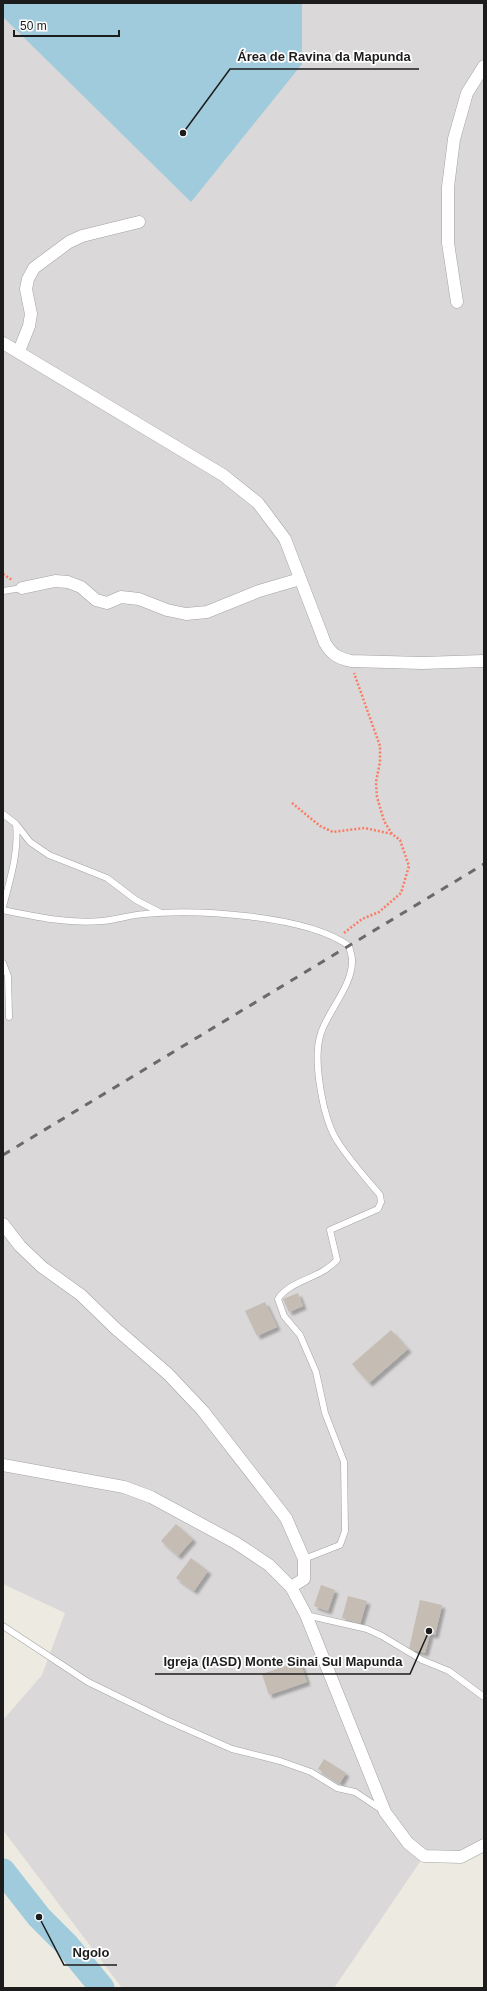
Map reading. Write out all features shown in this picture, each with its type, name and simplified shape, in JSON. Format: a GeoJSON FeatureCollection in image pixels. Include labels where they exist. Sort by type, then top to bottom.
{"type":"FeatureCollection","features":[{"type":"Feature","properties":{"kind":"street"},"geometry":{"type":"LineString","coordinates":[[457,302],[448,243],[448,187],[454,139],[468,93],[484,66]]}},
{"type":"Feature","properties":{"kind":"street"},"geometry":{"type":"LineString","coordinates":[[19,351],[30,326],[31,314],[26,289],[28,279],[34,268],[69,242],[82,236],[138,222]]}},
{"type":"Feature","properties":{"kind":"street"},"geometry":{"type":"LineString","coordinates":[[3,343],[19,351],[223,475],[258,503],[285,539],[331,654],[341,659],[351,661],[422,664],[484,661]]}},
{"type":"Feature","properties":{"kind":"street"},"geometry":{"type":"LineString","coordinates":[[22,588],[55,581],[68,582],[81,587],[96,600],[106,603],[122,597],[139,599],[167,610],[186,614],[207,612],[259,591],[300,579]]}},
{"type":"Feature","properties":{"kind":"street"},"geometry":{"type":"LineString","coordinates":[[3,1224],[20,1246],[42,1267],[80,1295],[168,1374],[203,1411],[286,1518],[304,1559],[304,1579],[291,1587]]}},
{"type":"Feature","properties":{"kind":"street"},"geometry":{"type":"LineString","coordinates":[[3,1465],[124,1487],[151,1497],[236,1543],[269,1565],[291,1587],[306,1616],[385,1812],[408,1843],[424,1856],[461,1857],[484,1845]]}},
{"type":"Feature","properties":{"kind":"lane"},"geometry":{"type":"LineString","coordinates":[[3,591],[22,588]]}},
{"type":"Feature","properties":{"kind":"lane"},"geometry":{"type":"LineString","coordinates":[[3,814],[16,824],[30,842],[49,855],[107,878],[136,900],[161,913]]}},
{"type":"Feature","properties":{"kind":"lane"},"geometry":{"type":"LineString","coordinates":[[3,906],[15,864],[18,838],[16,824]]}},
{"type":"Feature","properties":{"kind":"lane"},"geometry":{"type":"LineString","coordinates":[[3,910],[56,921],[102,921],[161,913],[227,914],[272,919],[338,938],[349,946],[352,961],[345,987],[320,1033],[317,1057],[318,1081],[332,1128],[338,1142],[380,1195],[382,1202],[378,1209],[330,1230],[336,1260],[330,1268],[284,1290],[278,1299],[284,1316],[300,1335],[316,1372],[325,1413],[344,1462],[345,1531],[340,1545],[304,1559]]}},
{"type":"Feature","properties":{"kind":"lane"},"geometry":{"type":"LineString","coordinates":[[3,963],[8,976],[10,1017]]}},
{"type":"Feature","properties":{"kind":"lane"},"geometry":{"type":"LineString","coordinates":[[306,1616],[367,1629],[382,1636],[422,1660],[448,1671],[484,1696]]}},
{"type":"Feature","properties":{"kind":"lane"},"geometry":{"type":"LineString","coordinates":[[3,1626],[88,1682],[158,1717],[232,1749],[280,1761],[311,1772],[337,1788],[355,1792],[385,1812]]}},
{"type":"Feature","properties":{"kind":"path"},"geometry":{"type":"LineString","coordinates":[[338,938],[362,919],[379,912],[401,893],[408,866],[400,840],[392,834],[384,821],[376,797],[376,782],[380,762],[380,746],[351,661]]}},
{"type":"Feature","properties":{"kind":"path"},"geometry":{"type":"LineString","coordinates":[[292,804],[320,826],[333,832],[365,828],[392,834]]}},
{"type":"Feature","properties":{"kind":"shaded area"},"geometry":{"type":"Polygon","coordinates":[[[3,3],[484,3],[484,1845],[461,1857],[424,1856],[334,1988],[122,1988],[3,1830],[3,1720],[42,1675],[65,1613],[3,1584],[3,3]]]}},
{"type":"Feature","properties":{"kind":"water"},"geometry":{"type":"Polygon","coordinates":[[[3,3],[302,3],[302,64],[191,202],[3,17],[3,3]]]}},
{"type":"Feature","properties":{"kind":"building"},"geometry":{"type":"Polygon","coordinates":[[[298,1293],[303,1306],[289,1312],[283,1299],[298,1293]]]}},
{"type":"Feature","properties":{"kind":"building"},"geometry":{"type":"Polygon","coordinates":[[[265,1302],[277,1327],[257,1336],[245,1311],[265,1302]]]}},
{"type":"Feature","properties":{"kind":"building"},"geometry":{"type":"Polygon","coordinates":[[[391,1330],[408,1349],[369,1383],[352,1364],[391,1330]]]}},
{"type":"Feature","properties":{"kind":"building"},"geometry":{"type":"Polygon","coordinates":[[[176,1524],[193,1539],[178,1556],[161,1541],[176,1524]]]}},
{"type":"Feature","properties":{"kind":"building"},"geometry":{"type":"Polygon","coordinates":[[[191,1558],[208,1571],[194,1591],[176,1578],[191,1558]]]}},
{"type":"Feature","properties":{"kind":"building"},"geometry":{"type":"Polygon","coordinates":[[[321,1585],[335,1590],[328,1611],[314,1606],[321,1585]]]}},
{"type":"Feature","properties":{"kind":"building"},"geometry":{"type":"Polygon","coordinates":[[[348,1596],[367,1601],[360,1624],[342,1618],[348,1596]]]}},
{"type":"Feature","properties":{"kind":"building"},"geometry":{"type":"Polygon","coordinates":[[[420,1600],[442,1605],[435,1635],[430,1634],[425,1653],[409,1649],[420,1600]]]}},
{"type":"Feature","properties":{"kind":"building"},"geometry":{"type":"Polygon","coordinates":[[[300,1661],[307,1682],[269,1695],[262,1674],[300,1661]]]}},
{"type":"Feature","properties":{"kind":"building"},"geometry":{"type":"Polygon","coordinates":[[[324,1759],[346,1773],[340,1783],[318,1769],[324,1759]]]}},
{"type":"Feature","properties":{"kind":"waterway"},"geometry":{"type":"LineString","coordinates":[[3,1871],[39,1917],[66,1944],[102,1988]]}},
{"type":"Feature","properties":{"kind":"railway"},"geometry":{"type":"LineString","coordinates":[[3,1155],[484,864]]}},
{"type":"Feature","properties":{"kind":"place","name":"Área de Ravina da Mapunda"},"geometry":{"type":"Point","coordinates":[183,133]}},
{"type":"Feature","properties":{"kind":"place","name":"Igreja (IASD) Monte Sinai Sul Mapunda"},"geometry":{"type":"Point","coordinates":[429,1631]}},
{"type":"Feature","properties":{"kind":"place","name":"Ngolo"},"geometry":{"type":"Point","coordinates":[39,1917]}}]}
